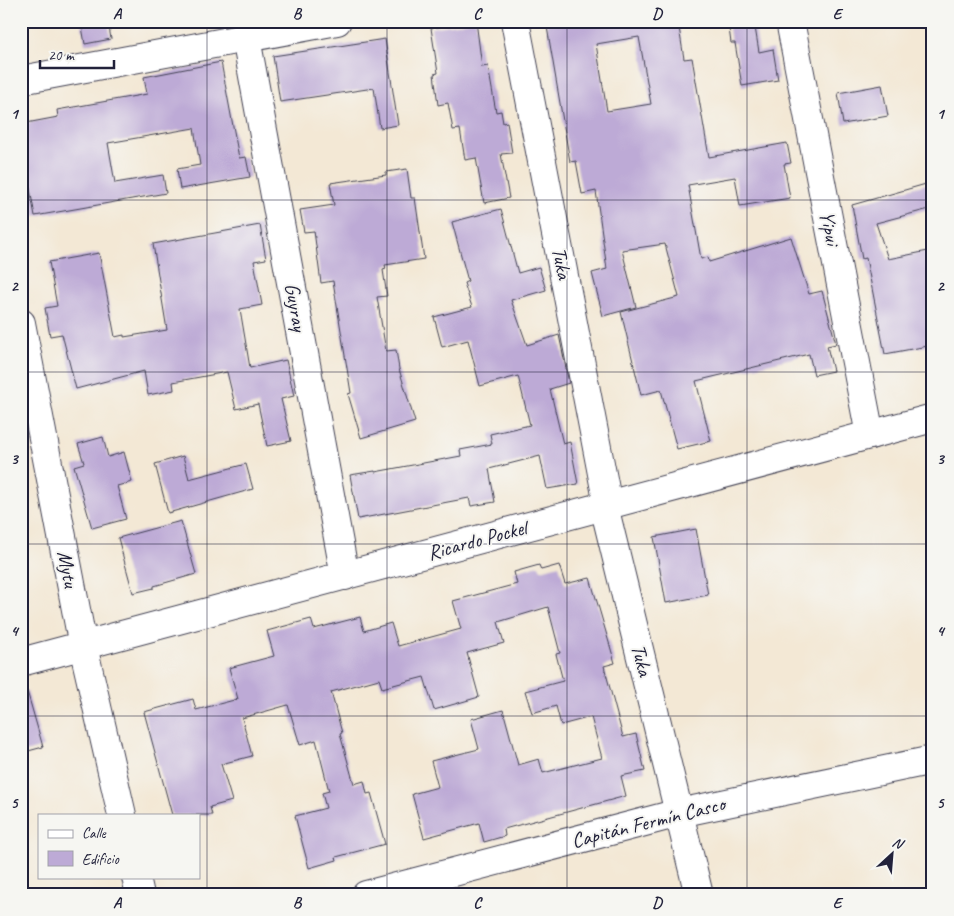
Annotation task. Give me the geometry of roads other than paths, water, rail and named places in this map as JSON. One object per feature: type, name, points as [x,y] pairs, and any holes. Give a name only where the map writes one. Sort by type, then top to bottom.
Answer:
[{"type":"street","points":[[21,80],[337,21]]},
{"type":"street","name":"Tuka","points":[[515,21],[606,506],[700,895]]},
{"type":"street","name":"Yipui","points":[[790,21],[870,434]]},
{"type":"street","name":"Guyray","points":[[246,38],[345,576]]},
{"type":"street","name":"Mytu","points":[[21,323],[83,646],[122,814]]},
{"type":"street","name":"Ricardo Pockel","points":[[21,662],[933,418]]},
{"type":"street","name":"Capitán Fermín Casco","points":[[366,895],[679,813],[933,760]]},
{"type":"street","points":[[136,878],[140,895]]}]
